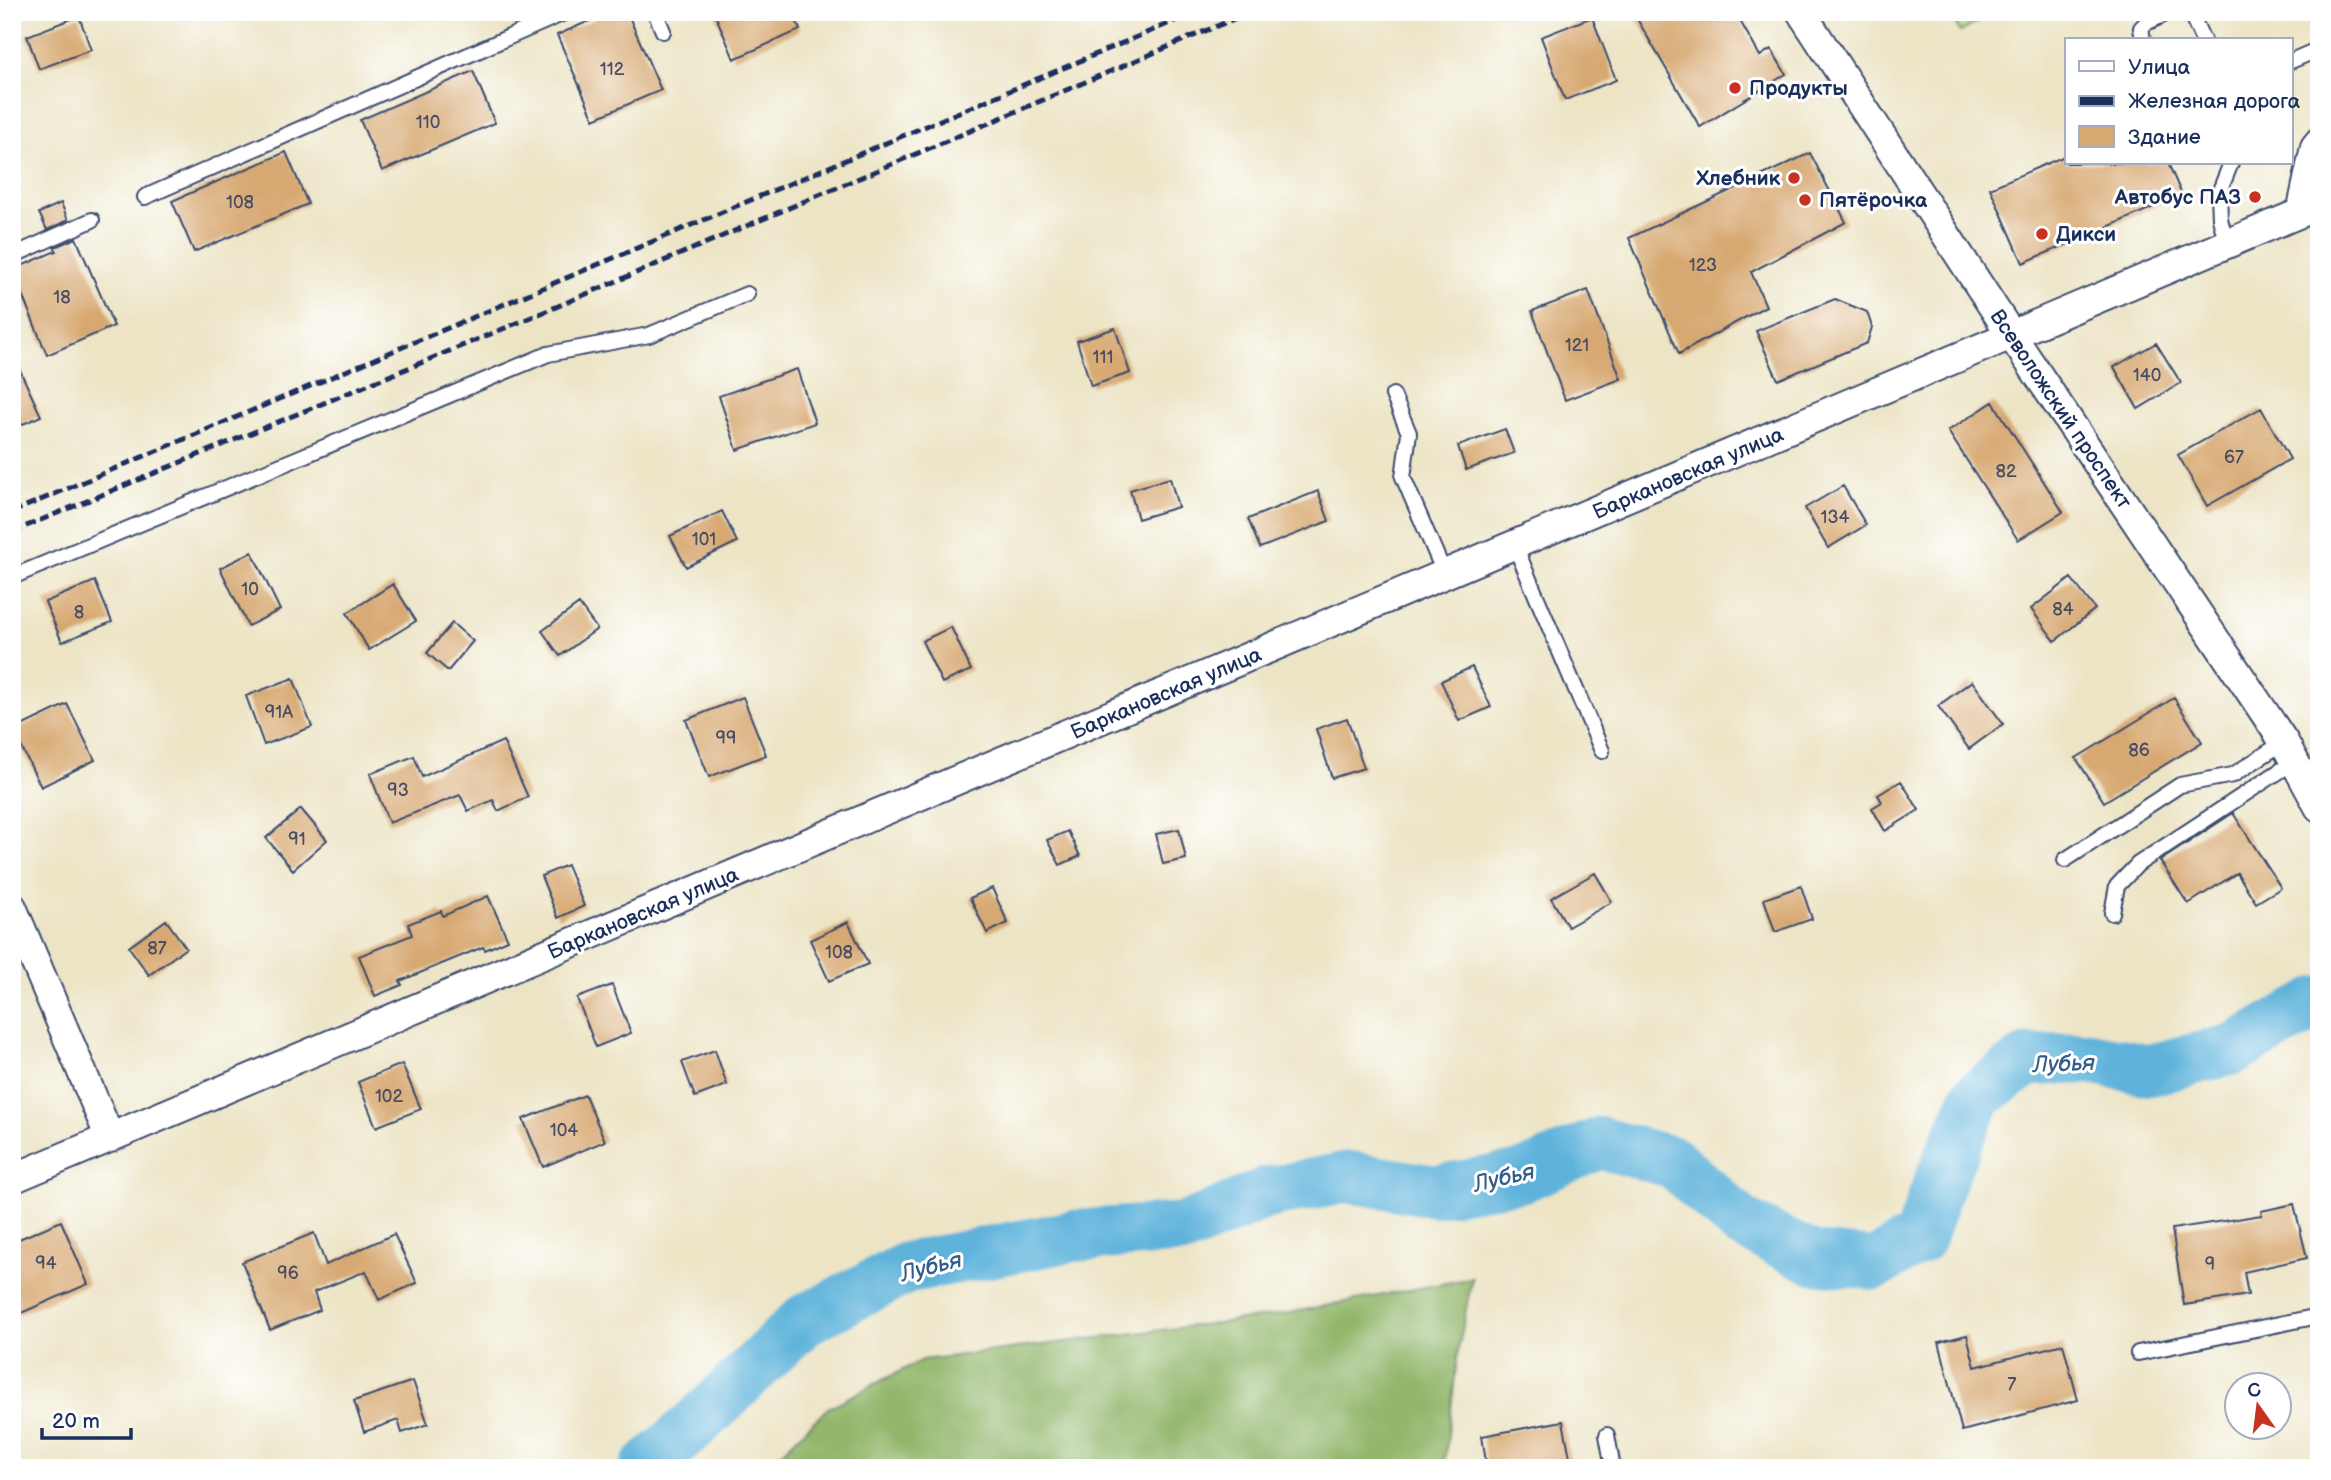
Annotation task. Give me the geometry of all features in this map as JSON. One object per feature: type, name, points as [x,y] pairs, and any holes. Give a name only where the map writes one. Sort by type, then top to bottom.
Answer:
[{"type":"street","name":"Всеволожский проспект","points":[[1801,12],[2012,336],[2290,752],[2319,807]]},
{"type":"street","points":[[2310,209],[2315,147],[2319,142]]},
{"type":"street","name":"Баркановская улица","points":[[12,1179],[2310,209]]},
{"type":"street","points":[[12,907],[110,1138]]},
{"type":"lane","points":[[145,197],[566,12]]},
{"type":"lane","points":[[654,12],[663,31]]},
{"type":"lane","points":[[2143,38],[2141,29],[2146,23],[2170,12]]},
{"type":"lane","points":[[2190,12],[2202,38]]},
{"type":"lane","points":[[2292,61],[2319,49]]},
{"type":"lane","points":[[2227,245],[2220,219],[2219,193],[2231,164]]},
{"type":"lane","points":[[12,256],[92,220]]},
{"type":"lane","points":[[12,577],[548,354],[649,335],[747,294]]},
{"type":"lane","points":[[1393,395],[1409,433],[1403,477],[1445,575]]},
{"type":"lane","points":[[1515,546],[1602,751]]},
{"type":"lane","points":[[2066,860],[2180,785],[2233,775],[2290,752]]},
{"type":"lane","points":[[2112,913],[2117,887],[2137,864],[2290,752]]},
{"type":"lane","points":[[2138,1353],[2319,1316]]},
{"type":"lane","points":[[1607,1435],[1613,1468]]},
{"type":"green space","points":[[1950,12],[1988,12],[1989,16],[1960,32]]},
{"type":"green space","points":[[1472,1278],[1458,1351],[1444,1468],[765,1468],[828,1408],[922,1360],[1273,1316]]},
{"type":"building","points":[[610,12],[627,12],[661,90],[594,119],[557,35]]},
{"type":"building","points":[[714,12],[793,12],[800,30],[734,59]]},
{"type":"building","points":[[1633,12],[1735,12],[1760,56],[1771,49],[1786,74],[1700,127]]},
{"type":"building","points":[[79,16],[91,50],[39,69],[27,36]]},
{"type":"building","points":[[1592,17],[1616,80],[1565,100],[1541,37]]},
{"type":"building","points":[[473,71],[495,123],[382,171],[360,120]]},
{"type":"building","points":[[286,152],[308,204],[194,252],[172,201]]},
{"type":"building","points":[[1810,153],[1846,222],[1751,272],[1766,306],[1679,354],[1629,238]]},
{"type":"building","points":[[2065,156],[2065,164],[2168,164],[2182,195],[2023,263],[1990,188]]},
{"type":"building","points":[[61,203],[68,220],[47,230],[39,213]]},
{"type":"building","points":[[76,238],[114,326],[47,355],[12,270],[56,251],[55,247]]},
{"type":"building","points":[[1588,290],[1621,379],[1565,400],[1532,311]]},
{"type":"building","points":[[1835,299],[1867,312],[1872,327],[1867,343],[1778,380],[1756,331]]},
{"type":"building","points":[[1115,328],[1130,373],[1091,386],[1077,341]]},
{"type":"building","points":[[2156,343],[2181,383],[2138,409],[2114,367]]},
{"type":"building","points":[[12,353],[41,416],[12,429]]},
{"type":"building","points":[[797,369],[815,423],[737,450],[719,396]]},
{"type":"building","points":[[1993,402],[2063,512],[2018,540],[1948,431]]},
{"type":"building","points":[[2261,408],[2290,459],[2207,506],[2178,455]]},
{"type":"building","points":[[1505,429],[1514,453],[1466,470],[1458,446]]},
{"type":"building","points":[[1170,478],[1178,507],[1138,519],[1130,490]]},
{"type":"building","points":[[1843,486],[1866,525],[1828,548],[1805,508]]},
{"type":"building","points":[[1318,491],[1329,521],[1260,548],[1248,519]]},
{"type":"building","points":[[722,511],[737,542],[686,567],[670,536]]},
{"type":"building","points":[[252,552],[280,610],[248,626],[220,568]]},
{"type":"building","points":[[2071,578],[2095,609],[2055,641],[2031,609]]},
{"type":"building","points":[[95,581],[112,622],[62,642],[45,602]]},
{"type":"building","points":[[393,584],[416,621],[369,650],[347,613]]},
{"type":"building","points":[[579,604],[597,629],[560,656],[542,631]]},
{"type":"building","points":[[452,623],[473,641],[448,671],[427,653]]},
{"type":"building","points":[[951,627],[971,670],[942,683],[922,641]]},
{"type":"building","points":[[1472,667],[1491,707],[1459,721],[1441,681]]},
{"type":"building","points":[[293,678],[312,727],[264,745],[246,696]]},
{"type":"building","points":[[1972,681],[2003,724],[1969,749],[1938,706]]},
{"type":"building","points":[[743,697],[766,755],[709,777],[686,720]]},
{"type":"building","points":[[2174,698],[2202,742],[2104,802],[2076,758]]},
{"type":"building","points":[[67,704],[95,760],[41,787],[13,730]]},
{"type":"building","points":[[1347,718],[1364,768],[1332,778],[1316,729]]},
{"type":"building","points":[[503,741],[528,797],[498,811],[493,800],[468,811],[460,795],[389,823],[370,774],[414,756],[422,777]]},
{"type":"building","points":[[1901,781],[1919,810],[1885,831],[1872,808],[1882,802],[1878,795]]},
{"type":"building","points":[[301,809],[327,840],[293,870],[266,838]]},
{"type":"building","points":[[2233,813],[2281,888],[2256,903],[2237,873],[2188,904],[2160,861]]},
{"type":"building","points":[[1179,829],[1186,859],[1163,864],[1156,834]]},
{"type":"building","points":[[1068,831],[1080,856],[1060,865],[1047,840]]},
{"type":"building","points":[[567,865],[584,906],[558,918],[541,876]]},
{"type":"building","points":[[1595,873],[1612,902],[1568,927],[1551,898]]},
{"type":"building","points":[[1801,886],[1812,919],[1775,932],[1764,899]]},
{"type":"building","points":[[992,888],[1008,923],[987,933],[970,898]]},
{"type":"building","points":[[488,896],[508,940],[485,950],[483,947],[400,981],[402,985],[375,996],[359,956],[412,935],[408,924],[441,911],[443,916]]},
{"type":"building","points":[[166,920],[186,948],[149,975],[129,947]]},
{"type":"building","points":[[848,922],[868,964],[829,981],[810,940]]},
{"type":"building","points":[[612,985],[631,1033],[596,1047],[577,998]]},
{"type":"building","points":[[715,1050],[727,1085],[695,1097],[682,1062]]},
{"type":"building","points":[[402,1064],[421,1109],[376,1127],[358,1082]]},
{"type":"building","points":[[585,1095],[605,1141],[543,1167],[523,1119]]},
{"type":"building","points":[[2294,1204],[2307,1258],[2244,1272],[2248,1295],[2184,1305],[2172,1229],[2262,1215],[2261,1211]]},
{"type":"building","points":[[61,1221],[88,1284],[12,1317],[12,1242]]},
{"type":"building","points":[[314,1233],[326,1265],[394,1234],[417,1283],[379,1300],[366,1271],[314,1292],[320,1310],[270,1330],[242,1262]]},
{"type":"building","points":[[1967,1335],[1975,1367],[2063,1344],[2078,1400],[1962,1431],[1939,1342]]},
{"type":"building","points":[[413,1381],[428,1424],[402,1433],[398,1420],[364,1432],[354,1401]]},
{"type":"building","points":[[1563,1421],[1572,1468],[1487,1468],[1482,1436]]},
{"type":"waterway","name":"Лубья","points":[[646,1468],[804,1320],[909,1267],[1073,1236],[1185,1228],[1266,1193],[1349,1177],[1435,1191],[1523,1176],[1600,1143],[1672,1162],[1743,1224],[1813,1258],[1875,1264],[1920,1238],[1938,1185],[1977,1096],[2028,1060],[2090,1058],[2150,1070],[2234,1049],[2319,1002]]},
{"type":"railway","points":[[12,512],[1196,12]]},
{"type":"railway","points":[[12,532],[551,309],[1250,12]]},
{"type":"place","name":"Продукты","points":[[1735,88]]},
{"type":"place","name":"Хлебник","points":[[1794,178]]},
{"type":"place","name":"Автобус ПАЗ","points":[[2255,197]]},
{"type":"place","name":"Пятёрочка","points":[[1805,200]]},
{"type":"place","name":"Дикси","points":[[2042,234]]}]
